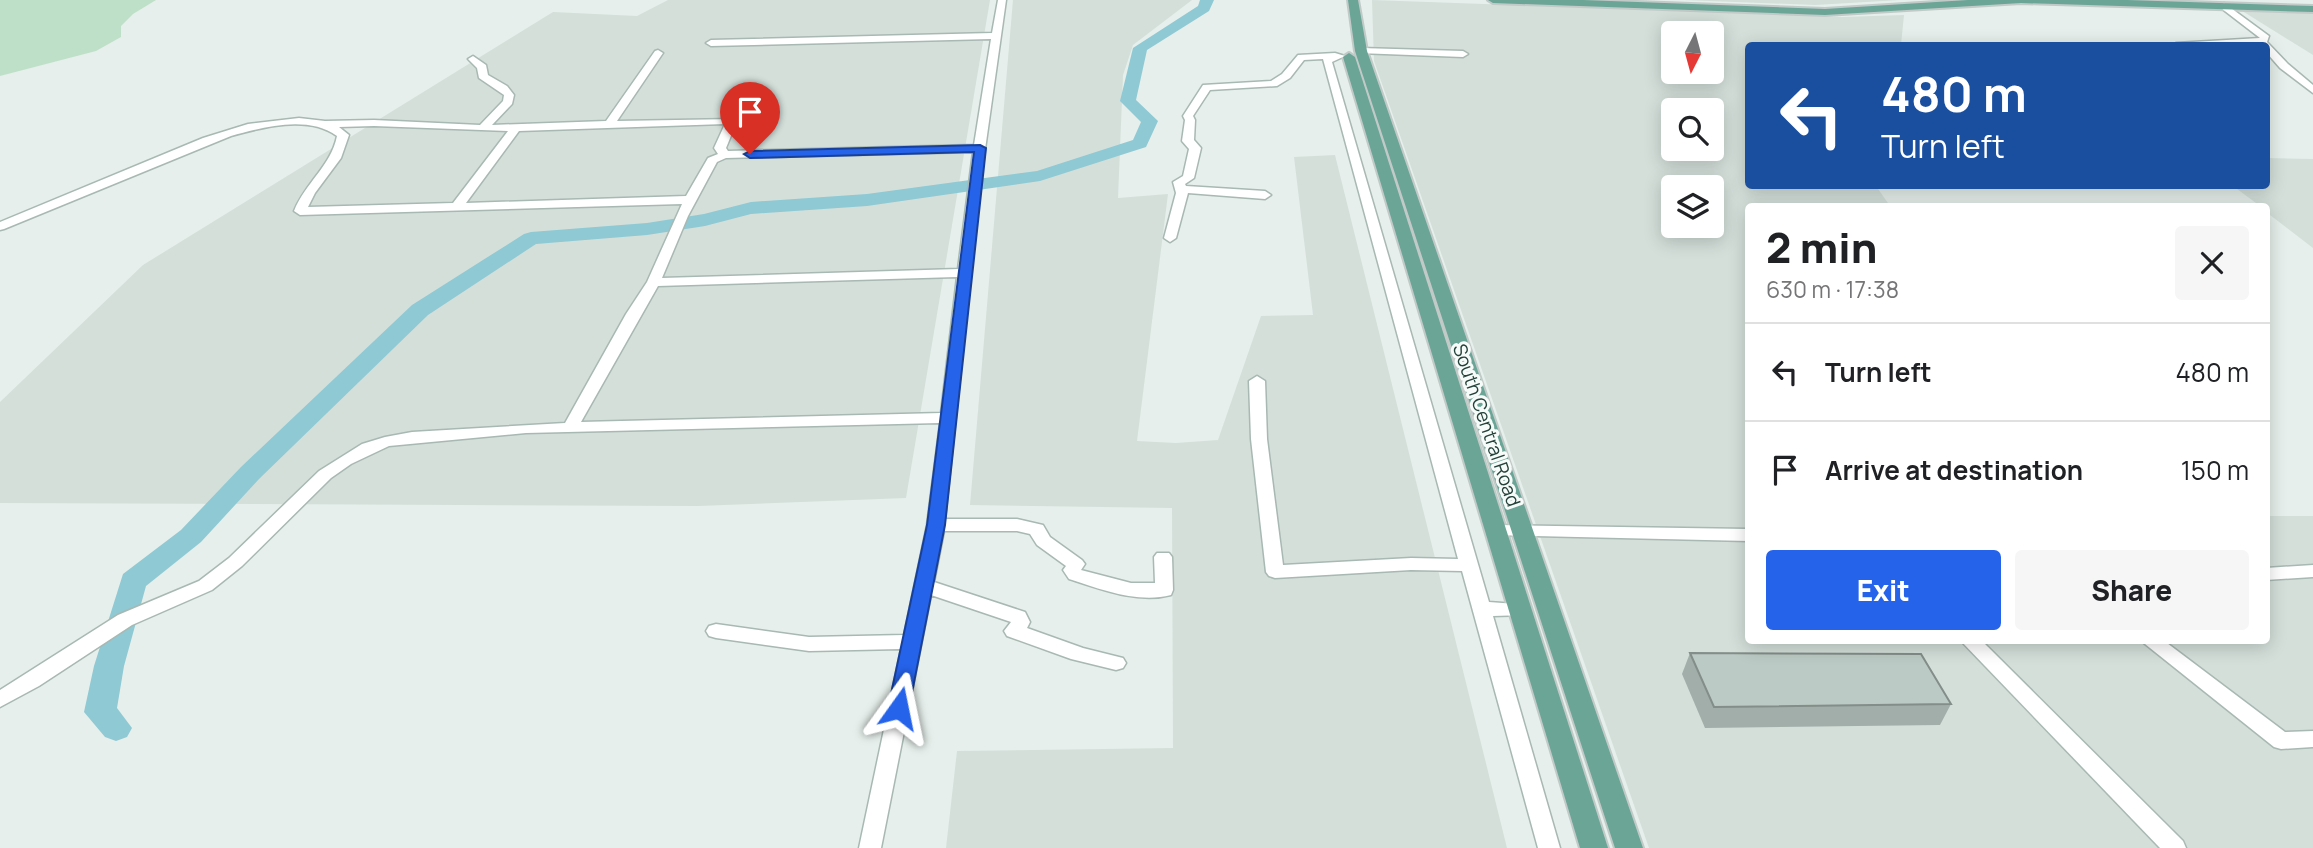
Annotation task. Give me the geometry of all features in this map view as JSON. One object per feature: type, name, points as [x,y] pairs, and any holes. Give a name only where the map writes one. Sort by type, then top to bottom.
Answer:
[{"type":"main road","name":"South Central Road","points":[[1340,0],[1348,54],[1524,530],[1629,848]]},
{"type":"main road","name":"South Central Road","points":[[1348,54],[1353,0]]},
{"type":"main road","points":[[1493,0],[1825,12],[2006,1],[2313,7]]},
{"type":"main road","points":[[1603,0],[1819,8],[1943,0]]},
{"type":"main road","points":[[2152,0],[2313,7]]},
{"type":"main road","name":"South Central Road","points":[[1411,228],[1498,531],[1594,848]]},
{"type":"street","points":[[870,848],[936,525],[964,273],[1002,0]]},
{"type":"street","points":[[2224,6],[2260,31],[2266,38],[2265,42]]},
{"type":"street","points":[[711,43],[996,36]]},
{"type":"street","points":[[2270,51],[2313,90]]},
{"type":"street","points":[[609,124],[658,53]]},
{"type":"street","points":[[1348,54],[1328,61],[1549,848]]},
{"type":"street","points":[[1170,238],[1181,189],[1179,182],[1188,178],[1195,148],[1188,141],[1188,116],[1207,86],[1273,84],[1286,76],[1301,57],[1348,54],[1463,54]]},
{"type":"street","points":[[473,59],[482,67],[483,76],[503,88],[509,95],[508,102],[482,129]]},
{"type":"street","points":[[2270,67],[2284,66]]},
{"type":"street","points":[[2296,75],[2313,82]]},
{"type":"street","points":[[0,226],[230,131],[270,122],[359,122],[482,129],[732,121],[720,148],[724,155]]},
{"type":"street","points":[[327,124],[343,135],[341,152],[306,196],[300,211],[691,200]]},
{"type":"street","points":[[456,207],[516,128]]},
{"type":"street","points":[[570,427],[633,314],[654,282],[682,216],[712,160],[724,155],[980,148]]},
{"type":"street","points":[[1181,189],[1265,195]]},
{"type":"street","points":[[654,282],[964,273]]},
{"type":"street","points":[[1257,381],[1259,439],[1275,572],[1411,564],[1469,565]]},
{"type":"street","points":[[0,699],[33,681],[105,631],[143,611],[198,591],[219,576],[331,469],[371,446],[392,439],[484,430],[948,418]]},
{"type":"street","points":[[936,525],[1017,525],[1037,530],[1043,541],[1076,564],[1072,569],[1075,575],[1131,590],[1164,590],[1163,557]]},
{"type":"street","points":[[1498,531],[1745,535]]},
{"type":"street","points":[[2270,573],[2313,571]]},
{"type":"street","points":[[925,586],[1018,617],[1021,622],[1014,631],[1084,654],[1095,661],[1116,663]]},
{"type":"street","points":[[1481,609],[1522,610]]},
{"type":"street","points":[[716,631],[809,644],[913,642]]},
{"type":"street","points":[[1973,644],[2175,848]]},
{"type":"street","points":[[2154,644],[2281,741],[2313,739]]},
{"type":"shaded area","points":[[668,0],[990,0],[906,498],[698,506],[0,503],[0,402],[143,265],[553,12],[637,16]]},
{"type":"shaded area","points":[[1013,0],[1192,0],[1133,45],[1123,75],[1118,198],[1168,194],[1137,441],[1176,443],[1218,440],[1261,316],[1313,315],[1294,157],[1335,155],[1507,848],[946,848],[957,751],[1173,748],[1172,508],[970,505]]},
{"type":"shaded area","points":[[1372,0],[1842,17],[1904,15],[1901,42],[1745,42],[1745,189],[1878,189],[1888,203],[1745,203],[1745,644],[2270,644],[2270,516],[2313,516],[2313,848],[1649,848],[1374,61]]},
{"type":"shaded area","points":[[1684,0],[1900,0],[1815,5]]},
{"type":"shaded area","points":[[2239,9],[2313,12],[2313,55],[2305,50]]},
{"type":"shaded area","points":[[2270,158],[2313,159],[2313,248],[2270,215],[2270,203],[2256,203],[2237,189],[2270,189]]},
{"type":"green space","points":[[0,0],[156,0],[133,14],[121,26],[121,37],[96,51],[0,76]]},
{"type":"building","points":[[1690,653],[1921,654],[1951,704],[1714,707]]},
{"type":"waterway","points":[[116,728],[100,712],[109,666],[133,581],[191,536],[250,473],[420,310],[531,238],[647,229],[705,220],[751,208],[867,200],[1040,176],[1140,143],[1150,121],[1128,101],[1140,48],[1204,8],[1207,0]]},
{"type":"route","points":[[750,154],[980,148],[936,525],[899,708]]}]
